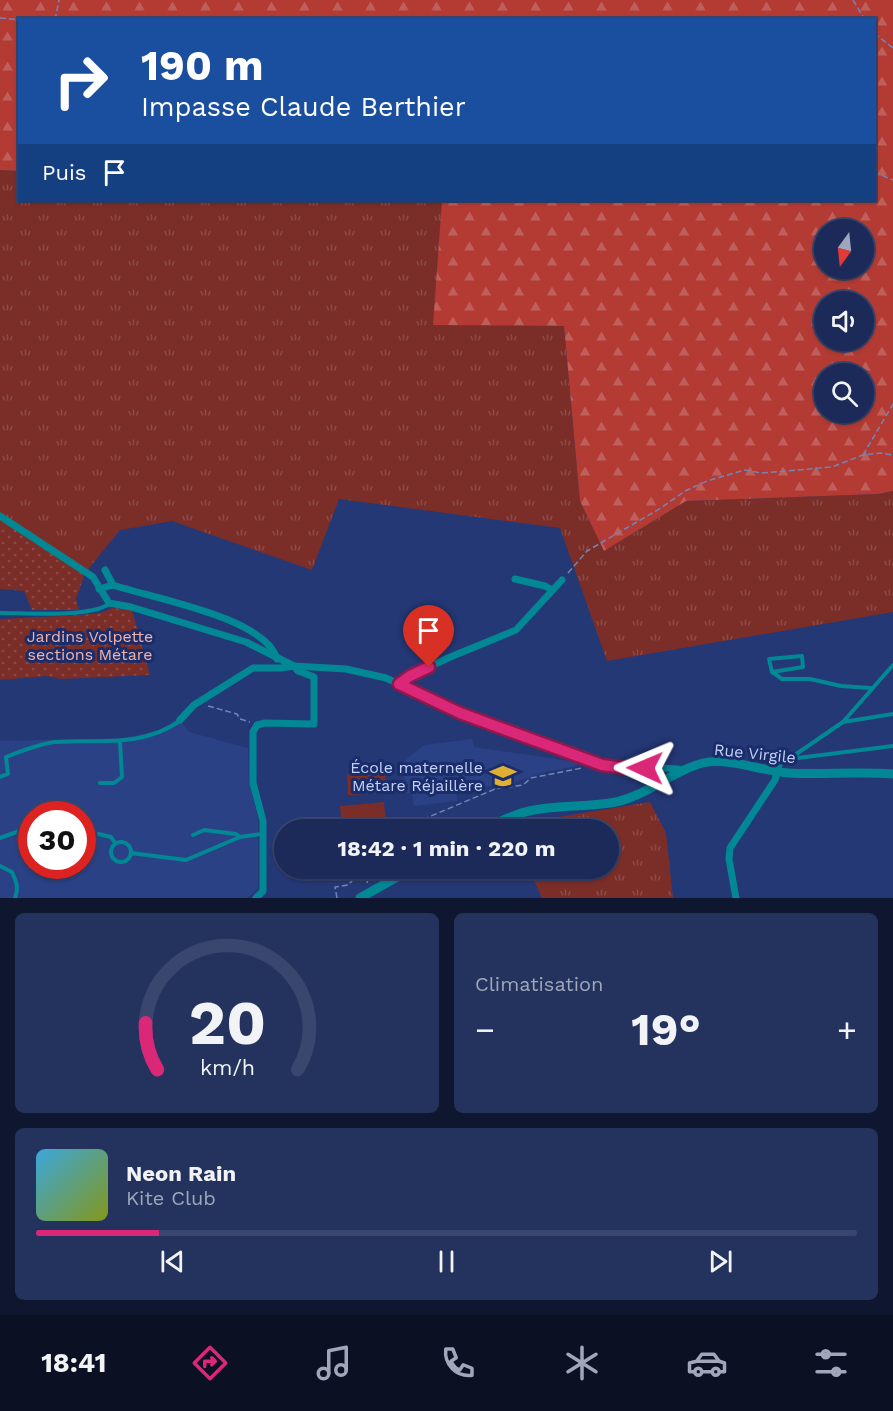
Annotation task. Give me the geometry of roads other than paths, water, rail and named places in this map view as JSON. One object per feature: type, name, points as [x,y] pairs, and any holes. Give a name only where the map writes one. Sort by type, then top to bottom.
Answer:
[{"type":"street","points":[[0,516],[93,577],[109,603],[130,607],[246,642],[294,666],[298,671],[314,677],[314,724],[265,723],[257,725],[253,732],[253,783],[263,821],[263,891],[256,898]]},
{"type":"street","points":[[105,570],[113,585]]},
{"type":"street","points":[[515,579],[544,585],[552,590]]},
{"type":"street","points":[[399,684],[410,676],[448,658],[516,630],[562,580]]},
{"type":"street","points":[[99,589],[113,585],[219,615],[248,629],[274,649],[277,659]]},
{"type":"street","points":[[180,720],[194,705],[253,668],[281,669],[294,666],[346,669],[386,678],[460,713],[602,765],[625,768],[666,767],[685,770]]},
{"type":"street","name":"Rue Virgile","points":[[506,819],[535,809],[615,802],[636,796],[685,770],[716,761],[777,772],[893,774]]},
{"type":"street","points":[[736,898],[729,859],[730,848],[775,780],[777,772]]},
{"type":"street","points":[[360,898],[394,879]]},
{"type":"lane","points":[[0,613],[76,613],[104,607],[109,603]]},
{"type":"lane","points":[[772,672],[803,667],[802,656],[769,659],[772,672],[782,679],[810,679],[842,686],[871,688]]},
{"type":"lane","points":[[777,772],[782,762],[843,722],[893,665]]},
{"type":"lane","points":[[843,722],[893,714]]},
{"type":"lane","points":[[0,777],[8,774],[6,757],[31,747],[53,742],[120,742],[165,731],[180,720]]},
{"type":"lane","points":[[100,783],[114,783],[122,777],[120,742]]},
{"type":"lane","points":[[789,759],[893,746]]},
{"type":"lane","points":[[194,835],[204,830],[236,834],[240,837]]},
{"type":"lane","points":[[0,838],[18,832]]},
{"type":"lane","points":[[96,833],[111,837],[115,843]]},
{"type":"lane","points":[[131,853],[186,860],[240,837],[263,834]]},
{"type":"lane","points":[[115,843],[125,843],[130,847],[131,853],[125,862],[115,861],[110,852],[115,843]]},
{"type":"lane","points":[[0,866],[12,872],[17,883],[15,898]]},
{"type":"place","name":"École maternelle Métare Réjaillère","points":[[503,776]]},
{"type":"park label","name":"Jardins Volpette sections Métare","points":[[90,645]]}]
